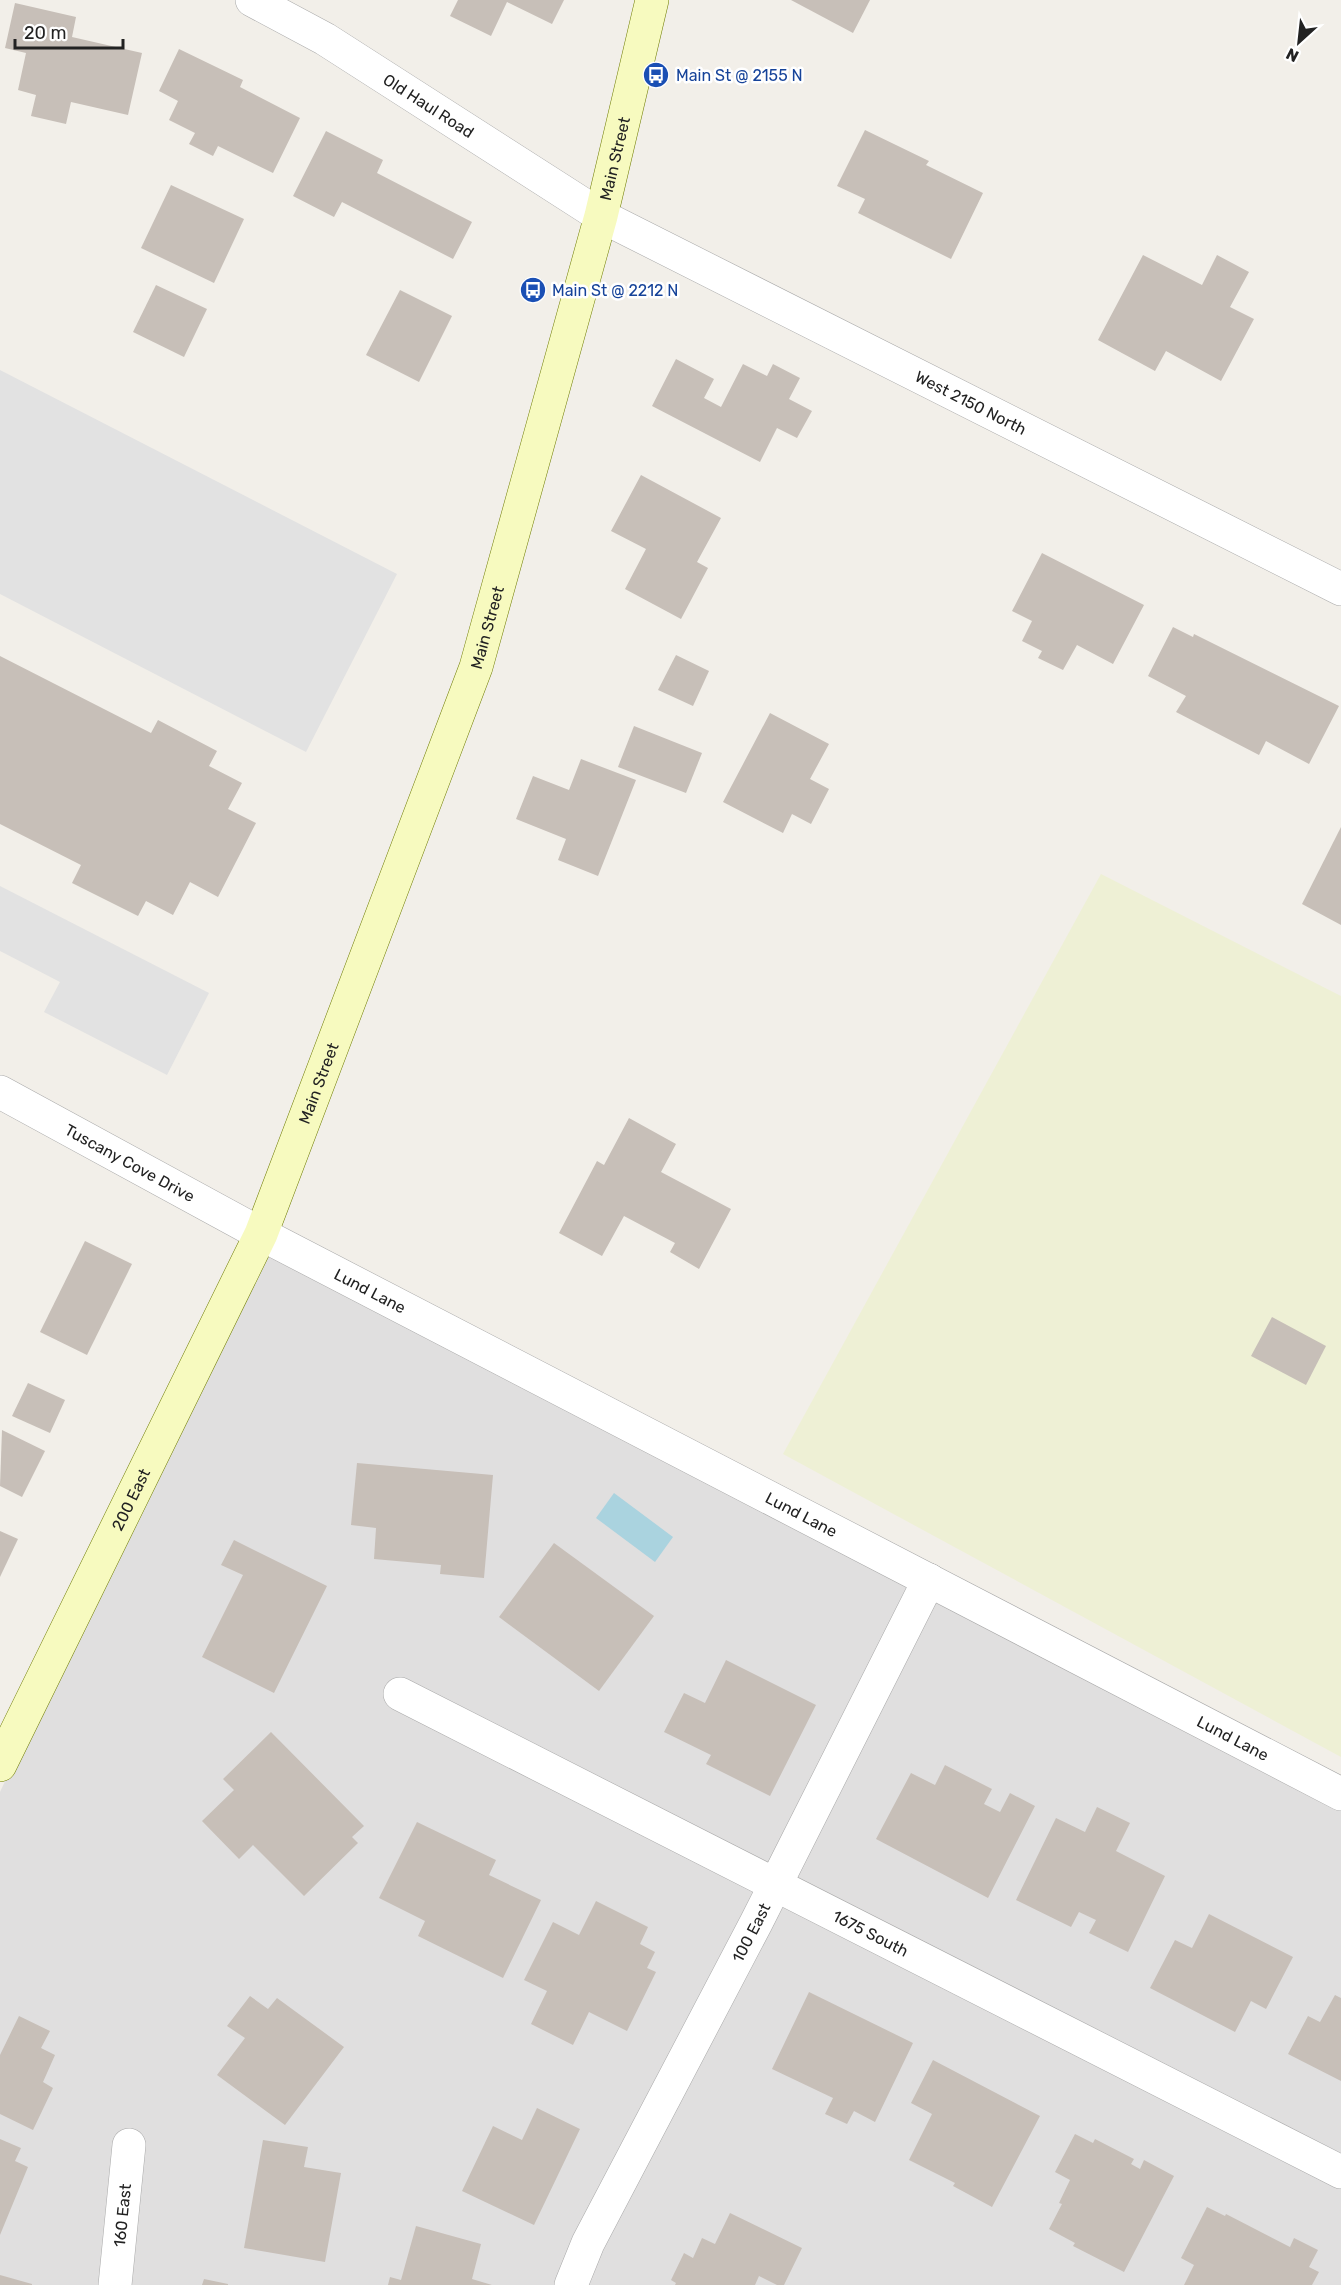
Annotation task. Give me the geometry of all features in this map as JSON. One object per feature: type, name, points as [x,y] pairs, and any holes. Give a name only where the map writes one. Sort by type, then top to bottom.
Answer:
[{"type":"main road","name":"Main Street","points":[[261,1234],[476,667],[601,216],[652,0]]},
{"type":"main road","name":"200 East","points":[[0,1765],[261,1234]]},
{"type":"street","name":"Old Haul Road","points":[[252,0],[325,39],[601,216]]},
{"type":"street","name":"West 2150 North","points":[[601,216],[1341,589]]},
{"type":"street","name":"Tuscany Cove Drive","points":[[0,1092],[261,1234]]},
{"type":"street","name":"Lund Lane","points":[[261,1234],[1341,1794]]},
{"type":"street","name":"100 East","points":[[571,2285],[588,2242],[776,1885],[929,1580]]},
{"type":"street","name":"1675 South","points":[[400,1694],[1341,2172]]},
{"type":"street","name":"160 East","points":[[115,2285],[129,2145]]},
{"type":"shaded area","points":[[0,370],[397,574],[306,752],[0,594]]},
{"type":"shaded area","points":[[0,886],[209,993],[167,1075],[44,1012],[60,982],[0,951]]},
{"type":"shaded area","points":[[261,1234],[1341,1781],[1341,2285],[0,2285],[0,1792]]},
{"type":"green space","points":[[1101,874],[1341,996],[1341,1757],[783,1454]]},
{"type":"water","points":[[614,1493],[673,1537],[655,1562],[596,1518]]},
{"type":"building","points":[[458,0],[564,0],[552,24],[507,2],[491,36],[450,16]]},
{"type":"building","points":[[791,0],[870,0],[853,33]]},
{"type":"building","points":[[15,3],[76,17],[72,37],[142,53],[128,115],[71,102],[66,124],[31,116],[36,95],[18,90],[26,53],[5,48]]},
{"type":"building","points":[[179,49],[243,80],[240,87],[300,118],[273,173],[218,146],[213,156],[189,144],[195,133],[169,120],[178,101],[159,91]]},
{"type":"building","points":[[865,130],[929,161],[926,165],[983,193],[951,259],[858,213],[865,199],[837,186]]},
{"type":"building","points":[[326,131],[383,160],[377,173],[472,222],[453,259],[342,202],[334,217],[293,196]]},
{"type":"building","points":[[171,185],[244,219],[214,283],[141,248]]},
{"type":"building","points":[[1143,255],[1202,285],[1217,255],[1249,272],[1230,307],[1254,319],[1221,381],[1166,351],[1155,371],[1098,340]]},
{"type":"building","points":[[156,285],[207,309],[184,357],[133,332]]},
{"type":"building","points":[[400,290],[452,316],[419,382],[366,355]]},
{"type":"building","points":[[676,359],[714,379],[704,398],[721,407],[743,364],[767,376],[773,364],[800,378],[789,399],[812,411],[797,438],[777,428],[760,462],[652,406]]},
{"type":"building","points":[[641,475],[721,518],[697,562],[708,568],[681,619],[625,589],[646,549],[611,531]]},
{"type":"building","points":[[1042,553],[1144,605],[1113,664],[1077,645],[1063,670],[1038,658],[1042,651],[1022,641],[1032,621],[1012,611]]},
{"type":"building","points":[[1173,627],[1193,637],[1194,634],[1339,706],[1309,764],[1266,741],[1259,755],[1176,712],[1186,696],[1148,676]]},
{"type":"building","points":[[676,655],[709,671],[693,706],[658,690]]},
{"type":"building","points":[[0,656],[151,733],[158,720],[217,751],[209,766],[242,783],[228,809],[256,823],[218,897],[190,882],[173,915],[146,901],[138,916],[72,883],[81,865],[0,824]]},
{"type":"building","points":[[770,713],[829,744],[810,779],[829,789],[811,824],[792,814],[783,833],[723,802]]},
{"type":"building","points":[[634,726],[702,753],[686,793],[618,767]]},
{"type":"building","points":[[581,759],[636,780],[598,876],[558,860],[566,839],[516,819],[533,776],[569,790]]},
{"type":"building","points":[[1341,827],[1341,925],[1302,904]]},
{"type":"building","points":[[629,1118],[676,1144],[661,1172],[731,1209],[699,1269],[670,1252],[675,1243],[624,1216],[602,1256],[559,1233],[597,1161],[604,1165]]},
{"type":"building","points":[[85,1241],[132,1264],[87,1355],[40,1332]]},
{"type":"building","points":[[1272,1317],[1326,1346],[1306,1385],[1251,1356]]},
{"type":"building","points":[[28,1383],[65,1400],[50,1433],[12,1416]]},
{"type":"building","points":[[2,1430],[45,1451],[22,1497],[0,1486]]},
{"type":"building","points":[[357,1463],[493,1475],[484,1578],[440,1574],[441,1565],[374,1559],[376,1528],[351,1525]]},
{"type":"building","points":[[0,1531],[18,1539],[0,1577]]},
{"type":"building","points":[[234,1540],[327,1586],[274,1693],[202,1657],[243,1575],[221,1565]]},
{"type":"building","points":[[554,1543],[654,1616],[599,1691],[499,1617]]},
{"type":"building","points":[[726,1660],[816,1705],[770,1796],[706,1764],[711,1755],[664,1732],[684,1693],[705,1703]]},
{"type":"building","points":[[271,1732],[364,1826],[352,1837],[358,1843],[304,1896],[253,1845],[239,1859],[202,1821],[234,1790],[223,1779]]},
{"type":"building","points":[[945,1765],[992,1789],[984,1804],[1000,1812],[1010,1793],[1035,1806],[988,1898],[876,1839],[911,1773],[935,1785]]},
{"type":"building","points":[[1097,1807],[1130,1823],[1116,1851],[1165,1876],[1128,1952],[1089,1933],[1096,1920],[1079,1912],[1071,1927],[1016,1900],[1056,1818],[1085,1832]]},
{"type":"building","points":[[417,1822],[496,1860],[489,1875],[541,1900],[503,1978],[418,1936],[425,1921],[379,1898]]},
{"type":"building","points":[[596,1901],[648,1927],[640,1944],[655,1952],[647,1968],[656,1972],[627,2031],[589,2012],[573,2045],[531,2024],[547,1991],[524,1980],[553,1922],[579,1935]]},
{"type":"building","points":[[1209,1914],[1293,1957],[1266,2009],[1251,2001],[1235,2032],[1150,1988],[1175,1940],[1192,1948]]},
{"type":"building","points":[[809,1992],[913,2043],[875,2122],[854,2111],[847,2124],[825,2114],[833,2098],[772,2069]]},
{"type":"building","points":[[1335,1995],[1341,1998],[1341,2081],[1288,2054],[1308,2016],[1320,2022]]},
{"type":"building","points":[[250,1996],[268,2009],[277,1998],[344,2047],[285,2125],[217,2075],[245,2038],[227,2026]]},
{"type":"building","points":[[19,2016],[50,2031],[41,2048],[55,2055],[43,2082],[53,2088],[33,2130],[0,2114],[0,2055]]},
{"type":"building","points":[[933,2060],[1040,2116],[992,2207],[953,2186],[955,2183],[909,2160],[932,2114],[911,2103]]},
{"type":"building","points":[[537,2108],[580,2129],[534,2225],[462,2191],[493,2126],[522,2140]]},
{"type":"building","points":[[1075,2134],[1093,2143],[1095,2139],[1134,2159],[1131,2164],[1140,2169],[1144,2160],[1174,2176],[1124,2272],[1073,2246],[1075,2243],[1049,2229],[1062,2204],[1059,2203],[1070,2180],[1055,2172]]},
{"type":"building","points":[[0,2139],[21,2148],[15,2161],[28,2167],[0,2235]]},
{"type":"building","points":[[263,2140],[308,2147],[304,2167],[341,2173],[325,2262],[244,2248]]},
{"type":"building","points":[[1207,2207],[1225,2216],[1226,2214],[1290,2247],[1294,2238],[1318,2250],[1309,2267],[1319,2272],[1312,2285],[1184,2285],[1194,2265],[1181,2258]]},
{"type":"building","points":[[730,2213],[802,2248],[784,2285],[777,2285],[759,2276],[755,2285],[675,2285],[676,2283],[671,2280],[684,2253],[693,2258],[702,2238],[715,2244]]},
{"type":"building","points":[[416,2226],[481,2244],[472,2279],[492,2285],[388,2285],[390,2277],[401,2280]]},
{"type":"building","points":[[0,2275],[32,2284],[32,2285],[0,2285]]},
{"type":"building","points":[[204,2279],[228,2284],[228,2285],[202,2285]]},
{"type":"place","name":"Main St @ 2155 N","points":[[656,75]]},
{"type":"place","name":"Main St @ 2212 N","points":[[533,290]]}]
